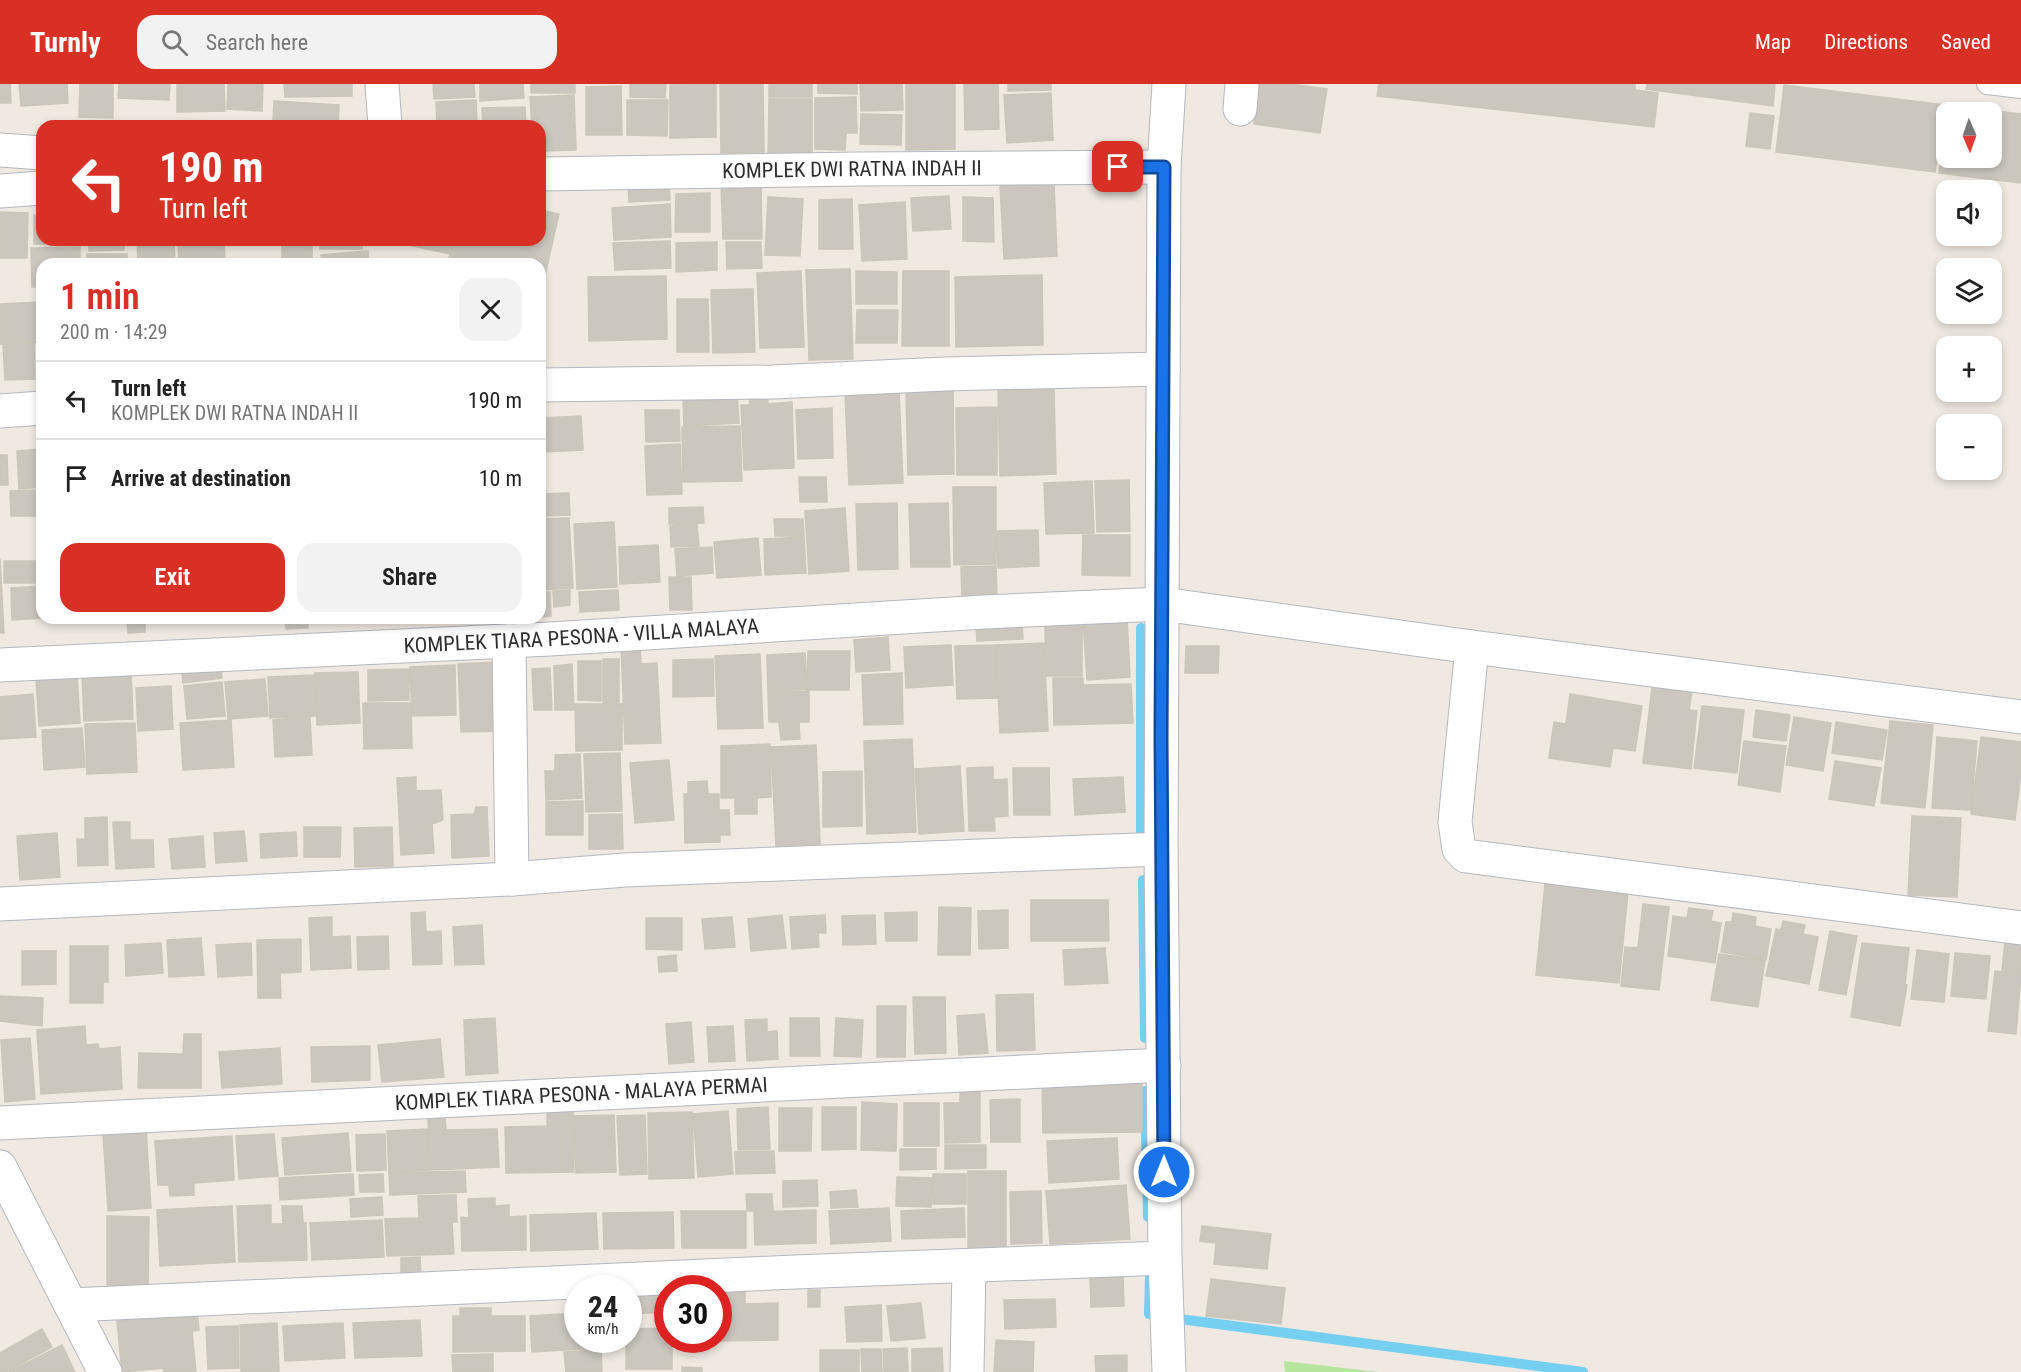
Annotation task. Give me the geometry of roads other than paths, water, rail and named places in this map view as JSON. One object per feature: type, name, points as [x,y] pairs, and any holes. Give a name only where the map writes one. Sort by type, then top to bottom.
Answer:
[{"type":"street","points":[[382,84],[385,120]]},
{"type":"street","points":[[1169,84],[1164,167],[1161,849],[1165,1258],[1169,1372]]},
{"type":"street","points":[[0,150],[36,153]]},
{"type":"street","name":"KOMPLEK DWI RATNA INDAH II","points":[[546,174],[872,168],[1164,167]]},
{"type":"street","points":[[0,190],[36,189]]},
{"type":"street","points":[[546,385],[773,382],[945,374],[1163,369]]},
{"type":"street","points":[[0,411],[36,408]]},
{"type":"street","name":"KOMPLEK TIARA PESONA - VILLA MALAYA","points":[[0,665],[1162,604],[1473,648],[2021,717]]},
{"type":"street","points":[[509,640],[512,879]]},
{"type":"street","points":[[1473,648],[1455,822],[1459,849],[1466,856],[2021,928]]},
{"type":"street","points":[[0,904],[512,879],[625,870],[1161,849]]},
{"type":"street","name":"KOMPLEK TIARA PESONA - MALAYA PERMAI","points":[[0,1124],[1164,1065]]},
{"type":"street","points":[[0,1167],[105,1372]]},
{"type":"street","points":[[71,1305],[783,1272],[969,1267],[1165,1258]]},
{"type":"street","points":[[967,1372],[969,1267]]},
{"type":"lane","points":[[1987,84],[2021,88]]},
{"type":"waterway","points":[[1141,628],[1141,834]]},
{"type":"waterway","points":[[1143,880],[1145,1038]]},
{"type":"waterway","points":[[1145,1091],[1148,1217]]},
{"type":"waterway","points":[[1149,1314],[1150,1277]]},
{"type":"waterway","points":[[1180,1319],[1583,1372]]}]
